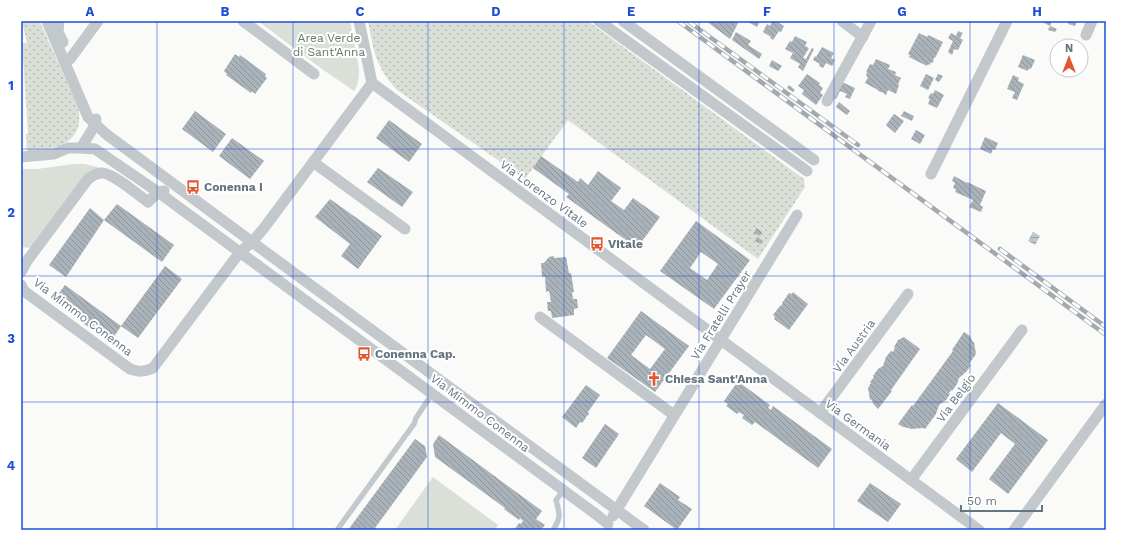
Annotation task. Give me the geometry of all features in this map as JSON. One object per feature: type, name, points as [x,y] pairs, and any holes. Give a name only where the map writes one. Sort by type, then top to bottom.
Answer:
[{"type":"street","name":"Via Mimmo Conenna","points":[[46,21],[88,117],[95,125],[167,180],[644,530]]},
{"type":"street","points":[[60,21],[58,32],[97,119],[82,148]]},
{"type":"street","points":[[70,59],[98,21]]},
{"type":"street","points":[[243,21],[314,74]]},
{"type":"street","points":[[252,242],[372,82],[359,21]]},
{"type":"street","points":[[599,21],[807,171]]},
{"type":"street","points":[[623,21],[814,160]]},
{"type":"street","points":[[842,21],[863,37]]},
{"type":"street","points":[[827,102],[871,21]]},
{"type":"street","points":[[931,174],[1007,21]]},
{"type":"street","points":[[1086,35],[1092,21]]},
{"type":"street","name":"Via Lorenzo Vitale","points":[[372,82],[721,340]]},
{"type":"street","name":"Via Mimmo Conenna","points":[[21,157],[54,154],[68,148],[95,149],[183,210],[597,515],[606,527]]},
{"type":"street","points":[[313,162],[405,229]]},
{"type":"street","name":"Via Mimmo Conenna","points":[[21,272],[27,261],[88,179],[92,176],[101,173],[110,175],[148,202],[158,192],[166,190],[167,180]]},
{"type":"street","points":[[183,210],[183,201],[190,196]]},
{"type":"street","name":"Via Fratelli Prayer","points":[[606,527],[797,215]]},
{"type":"street","name":"Via Mimmo Conenna","points":[[21,285],[24,291],[130,369],[138,372],[146,372],[159,362],[240,252],[252,242]]},
{"type":"street","name":"Via Austria","points":[[820,413],[908,294]]},
{"type":"street","points":[[540,317],[674,416]]},
{"type":"street","name":"Via Belgio","points":[[911,480],[1022,330]]},
{"type":"street","name":"Via Germania","points":[[721,340],[979,530]]},
{"type":"street","points":[[418,383],[426,370]]},
{"type":"street","points":[[432,394],[442,382]]},
{"type":"street","points":[[1014,530],[1106,404]]},
{"type":"lane","points":[[337,530],[414,424],[416,418],[432,394]]},
{"type":"lane","points":[[553,530],[560,517],[556,500],[563,491]]},
{"type":"green space","points":[[22,21],[40,22],[78,107],[79,119],[77,129],[73,137],[66,142],[48,149],[27,152],[26,134],[28,133],[22,43],[27,43]]},
{"type":"green space","name":"Area Verde di Sant'Anna","points":[[258,21],[350,21],[359,68],[358,83],[354,91],[322,69]]},
{"type":"green space","points":[[368,21],[588,21],[804,179],[805,187],[758,259],[568,120],[525,179],[397,90],[384,73],[376,58]]},
{"type":"green space","points":[[85,164],[105,169],[32,248],[21,247],[21,169],[37,169]]},
{"type":"green space","points":[[433,477],[498,525],[495,530],[395,530]]},
{"type":"shaded area","points":[[1033,232],[1040,236],[1035,245],[1028,241]]},
{"type":"building","points":[[706,21],[735,21],[738,23],[730,39]]},
{"type":"building","points":[[746,21],[760,21],[757,27]]},
{"type":"building","points":[[772,21],[776,21],[784,26],[781,32],[779,31],[773,40],[763,32],[767,24],[770,26]]},
{"type":"building","points":[[1040,21],[1052,21],[1050,26]]},
{"type":"building","points":[[1069,21],[1077,21],[1075,26],[1068,24]]},
{"type":"building","points":[[1050,26],[1057,29],[1055,32],[1048,30]]},
{"type":"building","points":[[958,31],[963,33],[960,38],[963,40],[958,50],[954,49],[952,55],[948,52],[953,41],[948,38],[951,33],[956,36]]},
{"type":"building","points":[[736,32],[751,41],[748,45],[762,54],[759,59],[732,40]]},
{"type":"building","points":[[919,33],[927,37],[928,35],[943,42],[935,58],[934,57],[933,63],[931,62],[930,65],[928,64],[927,66],[909,57],[910,55],[908,54]]},
{"type":"building","points":[[795,36],[807,42],[805,46],[809,48],[803,58],[806,59],[812,48],[814,49],[803,71],[798,67],[800,64],[790,58],[793,53],[785,49],[790,41],[792,42]]},
{"type":"building","points":[[822,47],[834,53],[831,58],[835,60],[832,66],[826,63],[823,68],[819,66],[820,64],[813,60]]},
{"type":"building","points":[[235,54],[239,57],[240,55],[266,74],[265,76],[267,78],[255,94],[252,91],[251,93],[226,75],[227,74],[224,71]]},
{"type":"building","points":[[1023,55],[1035,60],[1031,69],[1029,68],[1028,71],[1018,67]]},
{"type":"building","points":[[876,59],[890,65],[888,69],[896,72],[895,75],[901,78],[896,94],[888,90],[886,95],[865,83],[868,77],[866,76],[866,72],[870,64],[873,65]]},
{"type":"building","points":[[772,60],[782,66],[778,71],[769,66]]},
{"type":"building","points":[[807,74],[820,83],[819,85],[823,88],[820,93],[823,95],[816,105],[802,94],[804,90],[798,86]]},
{"type":"building","points":[[926,74],[934,78],[928,90],[920,86]]},
{"type":"building","points":[[938,74],[943,76],[939,82],[935,80]]},
{"type":"building","points":[[1013,75],[1019,78],[1018,81],[1024,84],[1017,100],[1012,98],[1015,92],[1007,89]]},
{"type":"building","points":[[842,82],[855,88],[850,99],[845,97],[847,94],[840,91],[836,99],[834,98]]},
{"type":"building","points":[[789,85],[795,90],[793,92],[787,88]]},
{"type":"building","points":[[935,90],[944,95],[937,108],[928,104],[930,99],[928,98]]},
{"type":"building","points":[[839,102],[850,111],[847,115],[836,107]]},
{"type":"building","points":[[195,111],[226,134],[213,152],[182,129]]},
{"type":"building","points":[[904,111],[914,116],[912,121],[901,116]]},
{"type":"building","points":[[894,114],[904,121],[895,133],[886,125]]},
{"type":"building","points":[[389,120],[422,144],[409,162],[376,138]]},
{"type":"building","points":[[916,130],[925,135],[920,144],[911,139]]},
{"type":"building","points":[[985,137],[998,143],[995,150],[993,149],[991,154],[980,149]]},
{"type":"building","points":[[232,138],[264,161],[250,179],[219,156]]},
{"type":"building","points":[[541,156],[578,182],[580,178],[588,185],[598,171],[621,188],[611,201],[624,210],[633,198],[660,217],[637,248],[566,197],[569,194],[533,168]]},
{"type":"building","points":[[378,168],[413,192],[402,207],[367,182]]},
{"type":"building","points":[[954,176],[986,191],[980,205],[983,207],[981,212],[969,207],[973,200],[955,192],[956,189],[953,188],[955,183],[952,181]]},
{"type":"building","points":[[330,199],[382,236],[358,269],[341,256],[350,244],[315,217]]},
{"type":"building","points":[[117,204],[174,245],[162,262],[104,220]]},
{"type":"building","points":[[90,208],[104,220],[66,277],[49,265]]},
{"type":"building","points":[[696,221],[750,260],[714,309],[660,271]],"holes":[[[701,252],[718,264],[707,280],[690,268]]]},
{"type":"building","points":[[756,228],[762,232],[760,236],[754,233]]},
{"type":"building","points":[[757,237],[763,241],[761,244],[755,241]]},
{"type":"building","points":[[554,256],[554,258],[566,257],[569,273],[571,273],[574,292],[572,292],[573,299],[577,299],[578,308],[574,309],[574,315],[552,318],[551,311],[548,311],[547,302],[551,302],[549,291],[546,292],[545,277],[542,277],[541,263],[544,263],[549,257]]},
{"type":"building","points":[[165,266],[182,279],[138,338],[121,326]]},
{"type":"building","points":[[65,285],[121,326],[110,343],[53,301]]},
{"type":"building","points":[[793,292],[808,304],[789,330],[774,319],[775,317],[773,315],[789,293],[792,294]]},
{"type":"building","points":[[641,311],[689,346],[655,392],[607,358]],"holes":[[[646,335],[665,349],[650,369],[631,355]]]},
{"type":"building","points":[[964,332],[970,336],[974,342],[976,354],[969,364],[971,365],[959,378],[957,384],[952,391],[951,390],[946,400],[939,405],[936,414],[925,429],[910,429],[898,424],[953,351],[952,350]]},
{"type":"building","points":[[904,337],[920,349],[878,409],[871,399],[870,400],[868,388],[871,383],[870,382],[878,369],[883,366],[886,357],[891,351],[893,352],[898,340]]},
{"type":"building","points":[[740,383],[770,405],[768,408],[771,410],[773,406],[832,449],[818,468],[755,422],[752,425],[742,418],[744,415],[739,412],[737,414],[726,406],[728,404],[724,401],[736,384],[738,385]]},
{"type":"building","points":[[586,385],[600,395],[588,412],[589,414],[576,428],[562,417]]},
{"type":"building","points":[[998,403],[1048,440],[1008,494],[989,479],[1015,444],[1001,433],[972,472],[956,459]]},
{"type":"building","points":[[605,424],[619,434],[596,468],[582,458]]},
{"type":"building","points":[[439,435],[542,511],[536,519],[545,525],[541,530],[514,530],[519,523],[521,524],[523,521],[520,518],[519,520],[435,457],[433,444]]},
{"type":"building","points":[[415,439],[425,446],[427,457],[375,528],[377,530],[348,530]]},
{"type":"building","points":[[660,483],[680,497],[678,500],[692,509],[677,530],[644,506]]},
{"type":"building","points":[[870,483],[901,504],[888,522],[857,501]]},
{"type":"railway","points":[[678,21],[1106,335]]},
{"type":"railway","points":[[688,21],[858,145]]},
{"type":"railway","points":[[1000,249],[1106,327]]},
{"type":"place","name":"Conenna I","points":[[193,187]]},
{"type":"place","name":"Vitale","points":[[597,244]]},
{"type":"place","name":"Conenna Cap.","points":[[364,354]]},
{"type":"place","name":"Chiesa Sant'Anna","points":[[654,379]]}]
